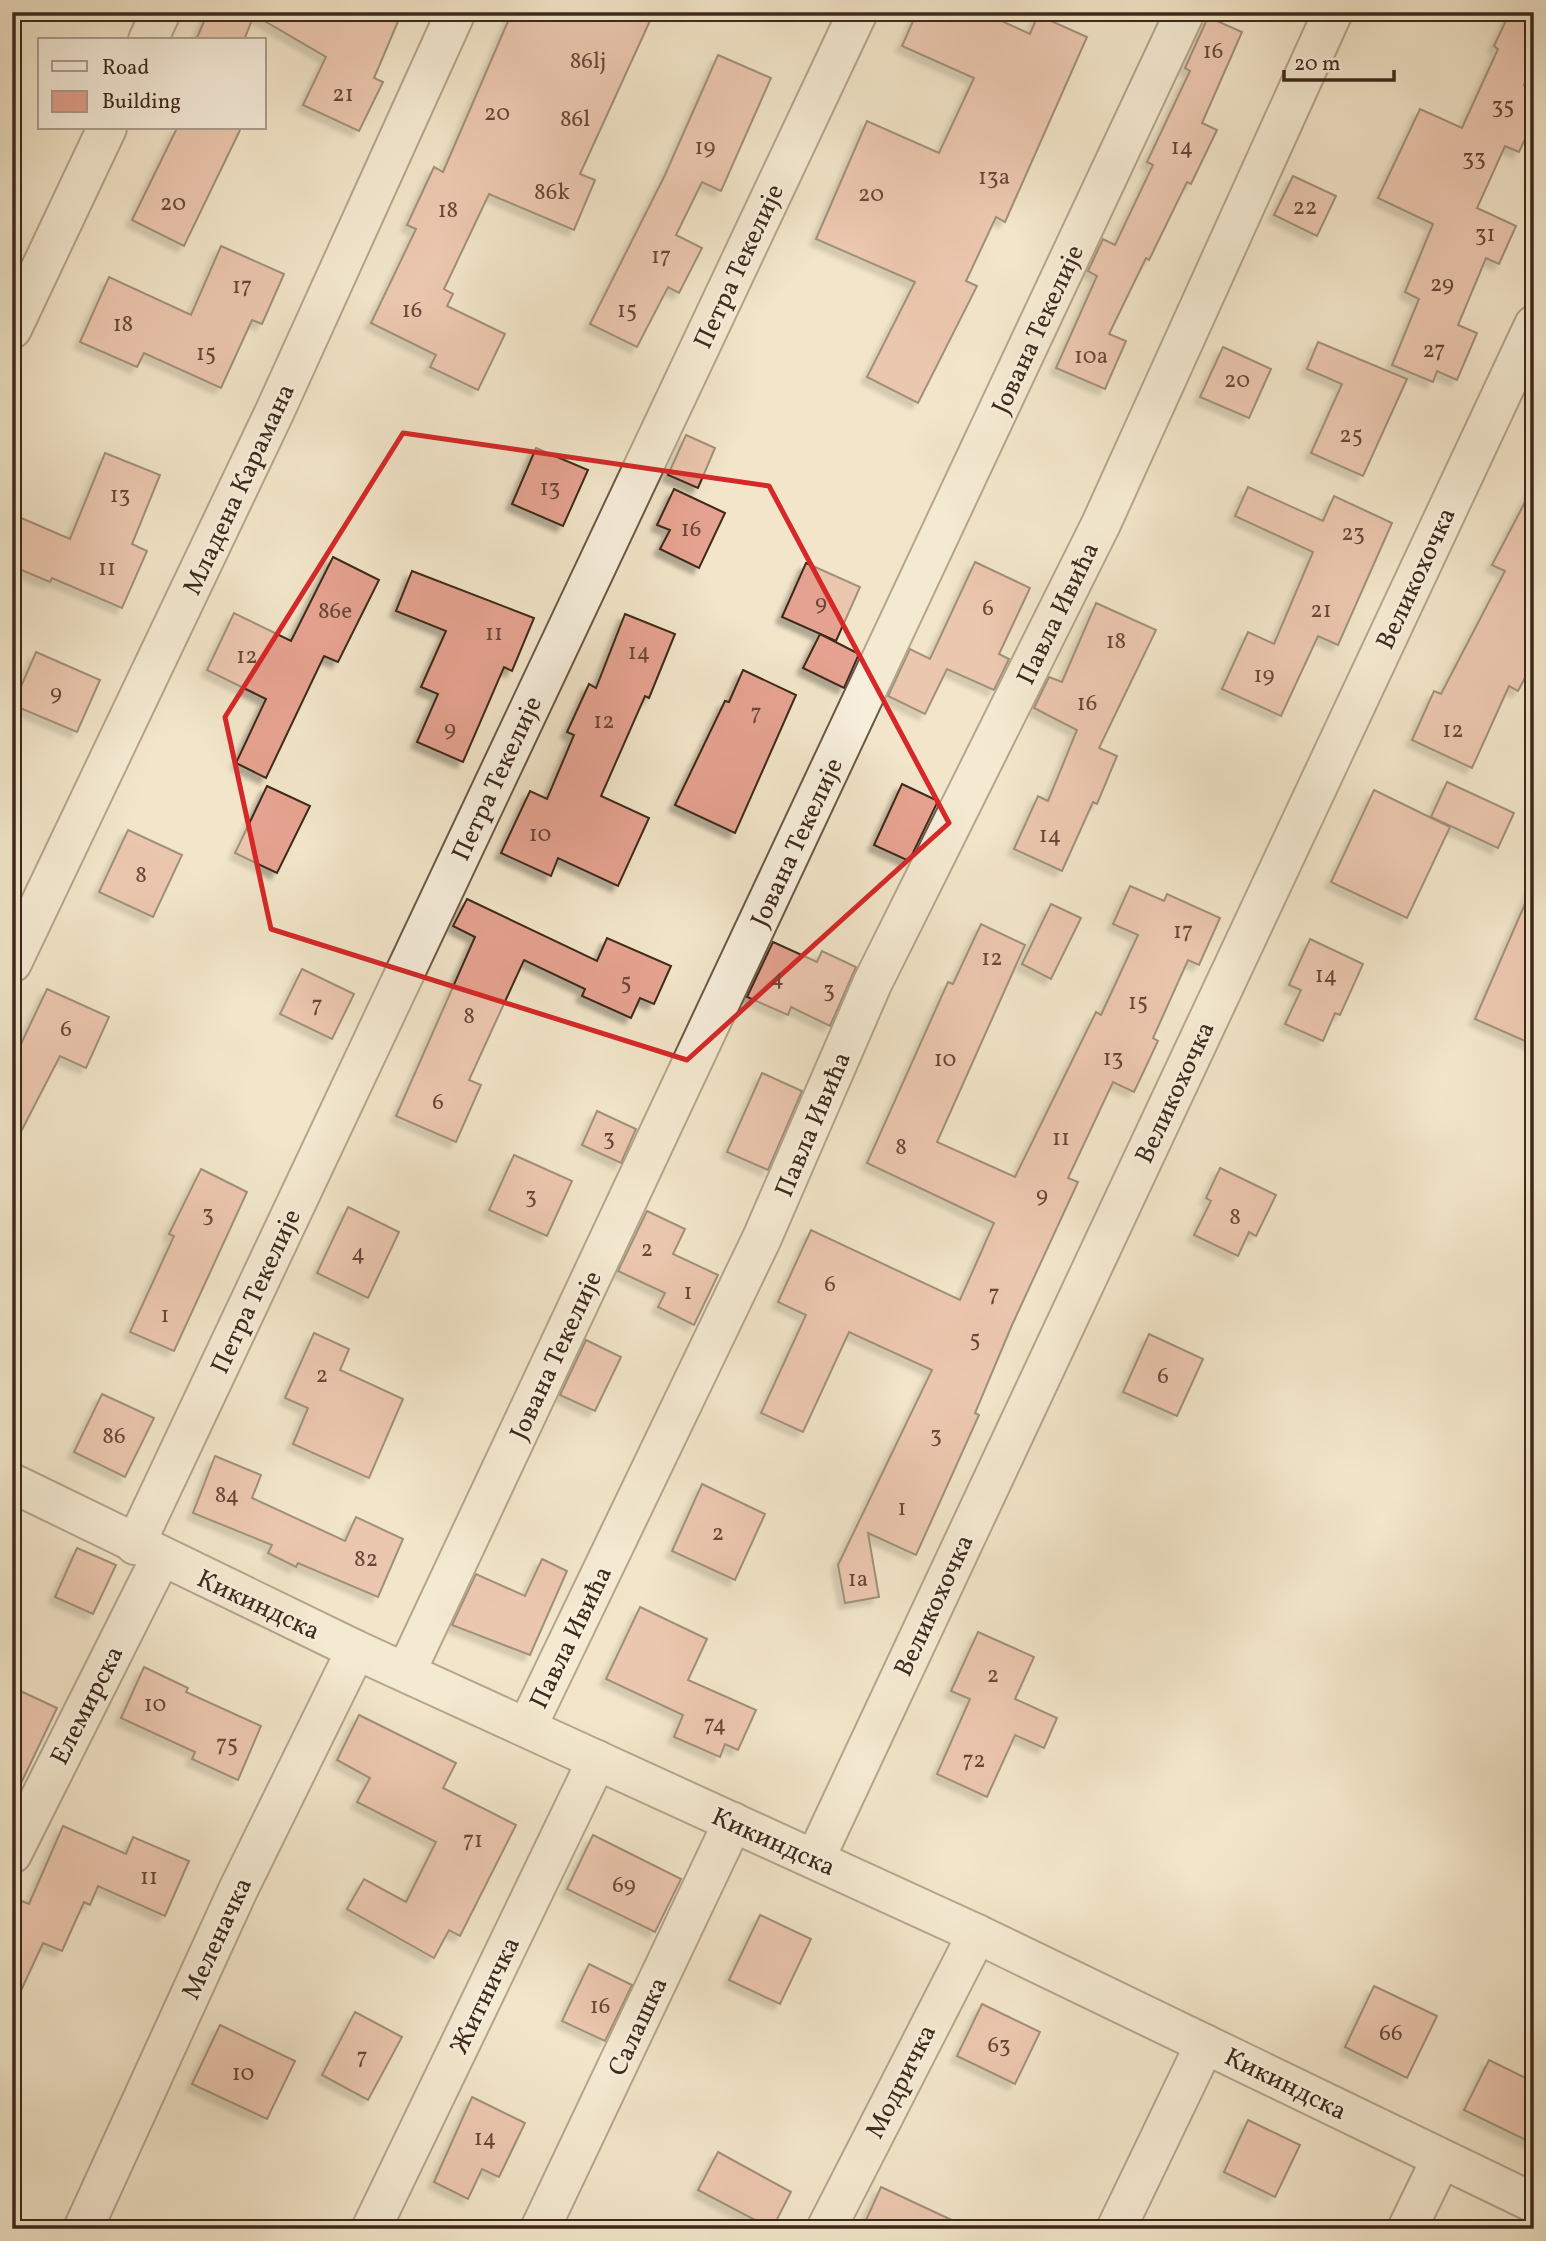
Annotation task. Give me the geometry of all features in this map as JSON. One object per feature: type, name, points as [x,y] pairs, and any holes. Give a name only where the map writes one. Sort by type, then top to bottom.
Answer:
[{"type":"street","points":[[149,38],[161,12]]},
{"type":"street","name":"Младена Карамана","points":[[12,963],[275,411],[456,12]]},
{"type":"street","name":"Петра Текелије","points":[[148,1551],[858,12]]},
{"type":"street","name":"Јована Текелије","points":[[406,1672],[1185,12]]},
{"type":"street","name":"Павла Ивића","points":[[527,1727],[762,1238],[872,984],[1101,524],[1333,12]]},
{"type":"street","points":[[12,329],[106,130]]},
{"type":"street","name":"Великохочка","points":[[815,1858],[1534,325]]},
{"type":"street","name":"Кикиндска","points":[[12,1483],[356,1650],[976,1934],[1534,2203]]},
{"type":"street","name":"Елемирска","points":[[12,1854],[148,1551]]},
{"type":"street","name":"Меленачка","points":[[83,2229],[238,1890],[356,1650]]},
{"type":"street","name":"Житничка","points":[[371,2229],[597,1760]]},
{"type":"street","name":"Салашка","points":[[540,2229],[733,1822]]},
{"type":"street","name":"Модричка","points":[[825,2229],[976,1934]]},
{"type":"street","points":[[1116,2229],[1205,2043]]},
{"type":"street","points":[[1407,2229],[1441,2159]]},
{"type":"highlighted area","points":[[403,433],[769,486],[949,823],[687,1060],[271,929],[225,717]]},
{"type":"building","points":[[208,12],[402,12],[374,78],[383,82],[359,131],[303,105],[326,57],[254,15],[245,38],[197,38]]},
{"type":"building","points":[[512,12],[654,12],[580,174],[595,180],[574,230],[489,194],[444,289],[453,294],[447,306],[505,334],[478,390],[430,367],[436,355],[371,323],[416,229],[407,225],[434,167],[443,172]]},
{"type":"building","points":[[917,12],[982,12],[1030,34],[1038,15],[1087,37],[1005,222],[996,217],[966,281],[977,286],[918,403],[867,377],[915,282],[816,239],[867,121],[939,153],[974,78],[902,46]]},
{"type":"building","points":[[1509,14],[1534,25],[1534,63],[1524,85],[1534,90],[1534,120],[1519,152],[1505,146],[1477,208],[1516,226],[1499,264],[1486,258],[1458,325],[1477,333],[1457,380],[1437,371],[1433,382],[1392,365],[1419,299],[1405,292],[1433,224],[1378,198],[1420,109],[1462,128],[1498,49],[1494,46]]},
{"type":"building","points":[[1208,17],[1242,32],[1202,123],[1217,130],[1191,184],[1187,182],[1149,260],[1146,258],[1109,334],[1126,341],[1105,389],[1056,368],[1097,276],[1088,271],[1103,239],[1115,245],[1153,165],[1147,162],[1190,71],[1185,68]]},
{"type":"building","points":[[718,55],[771,78],[721,191],[702,182],[676,235],[702,248],[679,293],[668,287],[637,347],[590,324],[665,175]]},
{"type":"building","points":[[176,130],[240,130],[184,246],[132,220]]},
{"type":"building","points":[[1293,176],[1336,196],[1317,236],[1274,215]]},
{"type":"building","points":[[221,246],[284,274],[262,324],[252,320],[221,388],[144,353],[137,367],[80,342],[109,277],[191,315]]},
{"type":"building","points":[[1318,342],[1407,379],[1363,476],[1311,453],[1342,384],[1307,369]]},
{"type":"building","points":[[1223,347],[1271,369],[1249,418],[1200,397]]},
{"type":"building","points":[[686,435],[715,448],[698,488],[668,475]]},
{"type":"building","points":[[536,448],[588,470],[563,526],[512,504]]},
{"type":"building","points":[[105,453],[160,475],[132,544],[147,551],[122,608],[52,578],[50,582],[12,566],[12,514],[70,539]]},
{"type":"building","points":[[1534,485],[1534,661],[1518,691],[1509,686],[1472,768],[1412,740],[1434,691],[1441,694],[1505,571],[1492,565]]},
{"type":"building","points":[[1248,487],[1323,521],[1334,496],[1392,523],[1338,645],[1318,636],[1281,716],[1222,689],[1248,632],[1274,644],[1313,552],[1235,516]]},
{"type":"building","points":[[674,489],[725,513],[699,568],[660,549],[670,530],[657,525]]},
{"type":"building","points":[[333,557],[379,580],[338,662],[324,656],[266,778],[236,763],[266,699],[207,670],[234,613],[291,641]]},
{"type":"building","points":[[975,562],[1030,588],[999,654],[1009,659],[994,690],[947,669],[925,714],[888,696],[910,649],[930,659]]},
{"type":"building","points":[[806,563],[860,587],[836,641],[782,617]]},
{"type":"building","points":[[412,571],[534,618],[512,671],[504,667],[463,762],[417,742],[438,694],[421,687],[446,631],[396,611]]},
{"type":"building","points":[[1096,603],[1156,630],[1099,748],[1117,756],[1097,804],[1093,802],[1062,871],[1014,849],[1038,796],[1048,801],[1077,730],[1034,708],[1049,677],[1062,682]]},
{"type":"building","points":[[625,614],[675,634],[649,698],[645,696],[601,796],[649,818],[618,886],[558,858],[551,876],[501,853],[530,791],[547,799],[574,735],[567,732],[589,684],[596,688]]},
{"type":"building","points":[[820,634],[859,654],[844,688],[803,668]]},
{"type":"building","points":[[36,652],[100,680],[77,732],[13,705]]},
{"type":"building","points":[[743,670],[796,695],[735,833],[675,805],[725,701],[729,702]]},
{"type":"building","points":[[1447,782],[1514,813],[1498,848],[1431,817]]},
{"type":"building","points":[[902,784],[938,801],[909,861],[874,845]]},
{"type":"building","points":[[267,786],[310,806],[277,873],[235,853]]},
{"type":"building","points":[[1374,790],[1450,827],[1407,918],[1331,882]]},
{"type":"building","points":[[128,830],[182,855],[153,917],[99,892]]},
{"type":"building","points":[[1534,883],[1534,1045],[1475,1019]]},
{"type":"building","points":[[1130,886],[1164,901],[1167,894],[1220,918],[1199,965],[1188,960],[1153,1038],[1158,1041],[1134,1092],[1113,1082],[1068,1178],[1078,1182],[1012,1325],[975,1413],[979,1415],[916,1555],[868,1533],[879,1597],[845,1603],[838,1565],[932,1370],[849,1332],[803,1432],[761,1413],[806,1315],[778,1302],[811,1230],[960,1300],[994,1223],[867,1163],[948,982],[953,984],[981,924],[1025,945],[937,1142],[1015,1177],[1096,1012],[1101,1015],[1138,935],[1113,924]]},
{"type":"building","points":[[467,899],[597,961],[607,938],[671,966],[654,1004],[640,998],[631,1018],[582,996],[585,989],[524,960],[469,1080],[481,1085],[456,1142],[396,1116],[475,937],[453,926]]},
{"type":"building","points":[[1051,904],[1081,918],[1051,979],[1022,964]]},
{"type":"building","points":[[1310,939],[1363,964],[1340,1015],[1335,1013],[1323,1041],[1285,1024],[1301,990],[1289,985]]},
{"type":"building","points":[[773,942],[817,962],[822,951],[856,967],[830,1026],[791,1007],[788,1015],[747,997]]},
{"type":"building","points":[[302,969],[354,994],[332,1039],[280,1014]]},
{"type":"building","points":[[47,989],[109,1017],[86,1068],[60,1056],[12,1149],[12,1063]]},
{"type":"building","points":[[762,1073],[802,1091],[768,1170],[727,1152]]},
{"type":"building","points":[[597,1111],[636,1129],[621,1163],[582,1145]]},
{"type":"building","points":[[514,1155],[572,1181],[547,1236],[489,1210]]},
{"type":"building","points":[[1220,1168],[1276,1195],[1256,1236],[1249,1232],[1238,1256],[1194,1235],[1211,1201],[1206,1198]]},
{"type":"building","points":[[201,1169],[247,1192],[174,1351],[130,1332],[174,1236],[169,1234]]},
{"type":"building","points":[[348,1207],[399,1232],[368,1298],[317,1273]]},
{"type":"building","points":[[647,1211],[685,1229],[673,1254],[718,1275],[694,1325],[658,1307],[665,1293],[618,1271]]},
{"type":"building","points":[[314,1333],[349,1349],[340,1370],[403,1399],[369,1478],[293,1444],[308,1408],[285,1398]]},
{"type":"building","points":[[1149,1334],[1203,1359],[1177,1416],[1123,1392]]},
{"type":"building","points":[[586,1340],[621,1357],[595,1411],[560,1395]]},
{"type":"building","points":[[102,1394],[154,1418],[125,1477],[74,1452]]},
{"type":"building","points":[[215,1456],[261,1475],[252,1498],[345,1541],[356,1517],[403,1539],[378,1597],[298,1563],[296,1567],[268,1553],[272,1545],[193,1513]]},
{"type":"building","points":[[702,1484],[765,1514],[735,1580],[672,1551]]},
{"type":"building","points":[[77,1548],[116,1565],[93,1614],[55,1597]]},
{"type":"building","points":[[542,1559],[567,1571],[530,1655],[452,1625],[476,1574],[525,1596]]},
{"type":"building","points":[[640,1607],[707,1639],[688,1680],[756,1710],[738,1750],[725,1744],[720,1757],[674,1737],[683,1715],[606,1679]]},
{"type":"building","points":[[978,1632],[1034,1657],[1015,1699],[1057,1718],[1044,1748],[1015,1735],[987,1797],[937,1774],[970,1699],[951,1691]]},
{"type":"building","points":[[144,1667],[188,1688],[186,1692],[261,1726],[238,1780],[192,1759],[195,1752],[121,1718]]},
{"type":"building","points":[[12,1687],[57,1708],[12,1802]]},
{"type":"building","points":[[359,1715],[456,1763],[443,1788],[516,1825],[460,1936],[449,1930],[434,1958],[347,1909],[364,1879],[406,1902],[436,1842],[357,1802],[370,1778],[337,1760]]},
{"type":"building","points":[[63,1826],[126,1854],[133,1837],[189,1861],[165,1916],[98,1886],[90,1905],[84,1902],[62,1951],[43,1943],[12,2010],[12,1897],[29,1904]]},
{"type":"building","points":[[593,1835],[681,1879],[655,1932],[567,1889]]},
{"type":"building","points":[[760,1915],[811,1939],[780,2004],[729,1980]]},
{"type":"building","points":[[589,1964],[632,1985],[605,2041],[562,2021]]},
{"type":"building","points":[[1374,1986],[1437,2016],[1407,2078],[1345,2047]]},
{"type":"building","points":[[982,2004],[1040,2032],[1015,2084],[957,2056]]},
{"type":"building","points":[[355,2012],[402,2037],[368,2100],[322,2075]]},
{"type":"building","points":[[220,2025],[295,2061],[267,2119],[192,2084]]},
{"type":"building","points":[[1489,2060],[1534,2082],[1534,2144],[1464,2110]]},
{"type":"building","points":[[472,2097],[525,2123],[499,2177],[482,2169],[468,2199],[434,2182]]},
{"type":"building","points":[[1248,2120],[1300,2145],[1275,2197],[1224,2172]]},
{"type":"building","points":[[718,2152],[791,2192],[772,2229],[698,2190]]},
{"type":"building","points":[[881,2187],[971,2229],[862,2229]]}]
